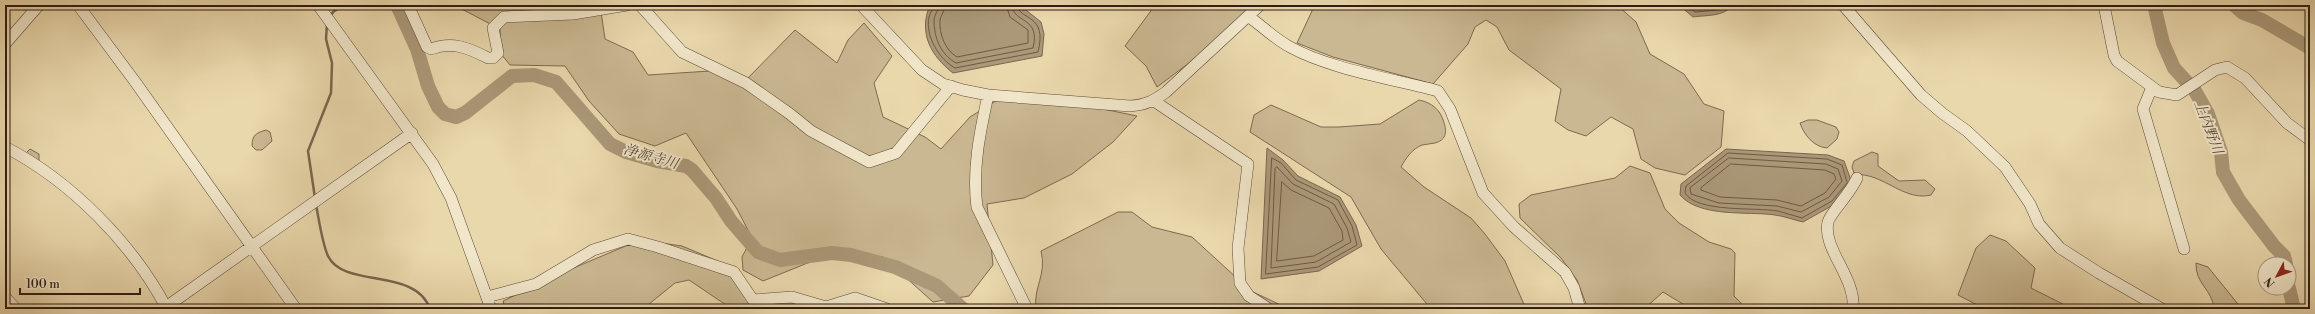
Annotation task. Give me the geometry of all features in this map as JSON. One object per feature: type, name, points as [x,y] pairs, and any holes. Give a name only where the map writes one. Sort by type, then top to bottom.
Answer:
[{"type":"street","points":[[5,44],[39,5]]},
{"type":"street","points":[[78,5],[136,83],[296,309]]},
{"type":"street","points":[[318,5],[433,164],[451,198],[491,309]]},
{"type":"street","points":[[408,5],[427,47],[431,49],[440,45],[458,45],[488,58],[493,58],[498,53],[493,28],[504,17],[573,14],[627,5]]},
{"type":"street","points":[[640,5],[682,52],[746,84],[790,114],[811,131],[869,162],[896,153],[951,86]]},
{"type":"street","points":[[861,5],[922,70],[951,86],[988,95],[1114,106],[1142,105],[1154,101],[1166,92],[1260,5]]},
{"type":"street","points":[[1843,5],[1921,95],[1942,113],[1967,131],[2005,167],[2030,204],[2039,224],[2060,248],[2099,274],[2162,309]]},
{"type":"street","points":[[2104,5],[2114,55],[2117,61],[2158,92],[2177,95],[2215,70],[2227,67],[2245,78],[2287,123],[2310,140]]},
{"type":"street","points":[[1248,16],[1289,47],[1339,65],[1438,91],[1450,109],[1483,193],[1514,227],[1565,272],[1574,288],[1580,309]]},
{"type":"street","points":[[2152,87],[2143,109],[2184,249]]},
{"type":"street","points":[[988,95],[977,149],[974,189],[976,207],[1007,264],[1027,309]]},
{"type":"street","points":[[1154,101],[1248,164],[1246,201],[1238,248],[1240,283],[1249,296],[1269,309]]},
{"type":"street","points":[[5,147],[34,165],[83,202],[143,268],[167,308],[412,133]]},
{"type":"street","points":[[1853,309],[1851,287],[1832,246],[1828,226],[1829,219],[1853,189],[1857,178]]},
{"type":"street","points":[[487,297],[536,284],[593,250],[628,239],[658,246],[734,272],[753,300],[792,297],[826,307],[855,298],[887,309]]},
{"type":"street","points":[[5,297],[16,309]]},
{"type":"shaded area","points":[[454,5],[600,5],[605,39],[633,52],[648,75],[710,71],[746,80],[795,30],[837,63],[848,40],[864,23],[892,56],[874,83],[883,117],[925,137],[941,149],[970,117],[999,99],[1050,98],[1137,116],[1113,142],[1072,174],[1024,198],[987,204],[993,265],[969,296],[933,302],[883,257],[830,254],[763,281],[743,270],[742,257],[752,238],[737,209],[686,133],[655,146],[619,134],[589,101],[565,66],[510,65],[501,54],[500,29]]},
{"type":"shaded area","points":[[1141,5],[1251,5],[1217,42],[1157,87],[1146,66],[1125,46],[1153,8]]},
{"type":"shaded area","points":[[1310,5],[1617,5],[1636,22],[1650,54],[1684,74],[1704,104],[1724,111],[1721,147],[1685,175],[1655,168],[1641,159],[1633,129],[1611,117],[1586,136],[1568,130],[1555,121],[1561,89],[1509,50],[1497,27],[1486,20],[1475,27],[1468,44],[1433,84],[1333,57],[1297,43],[1312,11]]},
{"type":"shaded area","points":[[1419,100],[1432,105],[1437,109],[1441,115],[1446,132],[1440,141],[1422,145],[1412,151],[1401,167],[1424,187],[1471,218],[1505,261],[1526,309],[1431,309],[1381,249],[1351,197],[1250,132],[1254,115],[1271,105],[1321,127],[1339,127],[1380,124]]},
{"type":"shaded area","points":[[1808,120],[1817,120],[1836,127],[1839,132],[1837,139],[1827,148],[1814,143],[1804,132],[1800,123]]},
{"type":"shaded area","points":[[266,130],[270,132],[272,141],[262,150],[256,150],[252,146],[254,137],[257,133]]},
{"type":"shaded area","points":[[30,149],[39,154],[39,162],[26,153]]},
{"type":"shaded area","points":[[1872,152],[1878,154],[1878,166],[1899,181],[1925,180],[1935,189],[1931,195],[1923,196],[1909,194],[1872,177],[1854,173],[1852,167],[1854,161]]},
{"type":"shaded area","points":[[1630,166],[1650,173],[1665,209],[1679,223],[1709,242],[1731,249],[1735,253],[1734,296],[1747,309],[1691,309],[1663,292],[1644,309],[1588,309],[1577,280],[1561,258],[1520,218],[1519,204],[1531,195],[1615,178]]},
{"type":"shaded area","points":[[1118,212],[1132,212],[1152,227],[1192,237],[1251,291],[1289,309],[1036,309],[1036,294],[1042,267],[1041,251]]},
{"type":"shaded area","points":[[1990,235],[2006,241],[2035,268],[2031,288],[2063,304],[2066,309],[1985,309],[1958,295],[1976,248]]},
{"type":"shaded area","points":[[640,240],[682,246],[720,262],[749,295],[799,304],[802,309],[732,309],[689,280],[675,283],[643,309],[505,309],[503,301],[564,272]]},
{"type":"shaded area","points":[[2196,263],[2208,267],[2242,309],[2214,309],[2211,297],[2198,276]]},
{"type":"water","points":[[930,5],[1006,5],[1022,7],[1041,22],[1044,34],[1042,56],[953,73],[938,59],[929,43],[925,25]]},
{"type":"water","points":[[1679,5],[1732,5],[1725,12],[1720,14],[1693,17]]},
{"type":"water","points":[[1267,148],[1283,160],[1298,176],[1340,197],[1356,225],[1362,246],[1319,271],[1261,279]]},
{"type":"water","points":[[1726,149],[1828,155],[1844,161],[1852,183],[1835,204],[1803,222],[1775,215],[1712,210],[1699,207],[1680,195],[1681,184]]},
{"type":"waterway","points":[[330,17],[333,12],[344,5]]},
{"type":"waterway","name":"浄源寺川","points":[[397,5],[417,49],[428,86],[438,107],[445,114],[456,117],[465,113],[512,76],[534,75],[556,82],[610,144],[626,152],[657,161],[686,166],[692,170],[716,198],[731,221],[758,252],[780,260],[832,253],[851,255],[895,267],[937,286],[963,309]]},
{"type":"waterway","name":"上内野川","points":[[2154,5],[2163,43],[2174,68],[2195,91],[2208,114],[2221,152],[2223,172],[2239,200],[2274,246],[2284,256]]},
{"type":"waterway","points":[[2234,5],[2243,13],[2262,20],[2310,48]]},
{"type":"waterway","points":[[315,198],[308,151],[331,93],[332,63],[326,39],[327,24]]},
{"type":"waterway","points":[[316,205],[326,251],[336,266],[349,272],[396,282],[410,288],[422,296],[430,309]]},
{"type":"waterway","name":"上内野川","points":[[2291,296],[2293,305],[2292,309]]}]
